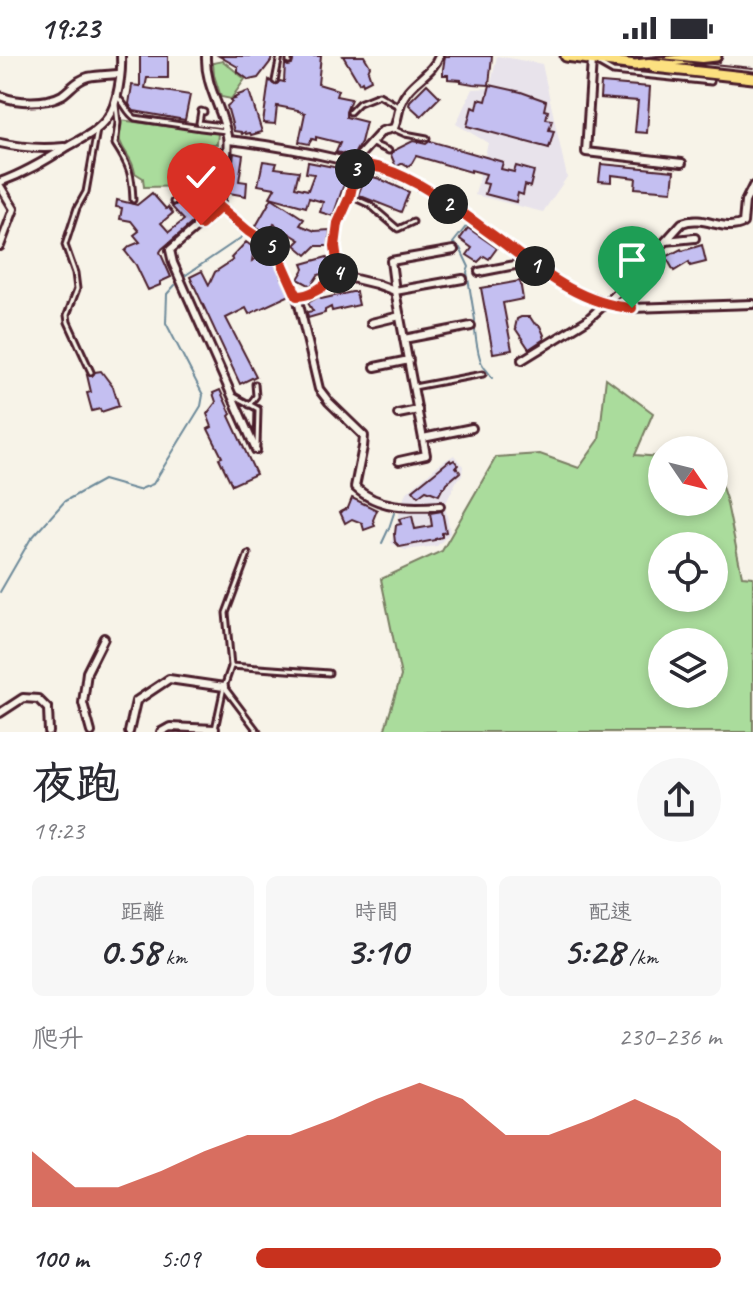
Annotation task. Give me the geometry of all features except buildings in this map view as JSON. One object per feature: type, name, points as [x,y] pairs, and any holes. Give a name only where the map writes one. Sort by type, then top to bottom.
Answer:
[{"type":"main road","points":[[566,56],[753,78]]},
{"type":"main road","points":[[635,65],[716,56]]},
{"type":"street","points":[[0,246],[14,209],[0,184],[97,130],[110,116],[116,100],[121,56]]},
{"type":"street","points":[[206,56],[205,73],[228,140],[220,207],[170,250],[256,450]]},
{"type":"street","points":[[339,275],[335,246],[338,223],[350,196],[360,155],[382,131],[394,128],[398,106],[410,88],[435,66],[439,56]]},
{"type":"street","points":[[592,60],[586,152],[682,163]]},
{"type":"street","points":[[0,96],[28,101],[54,99],[87,77],[119,74]]},
{"type":"street","points":[[228,140],[310,152],[383,169],[418,184],[560,284],[604,304],[632,308],[753,304]]},
{"type":"street","points":[[0,143],[40,149],[68,146]]},
{"type":"street","points":[[522,360],[587,320],[627,284],[682,223],[693,219],[734,228],[743,223],[745,202],[753,186]]},
{"type":"street","points":[[220,207],[272,247],[280,258],[297,296],[319,389],[364,436],[355,487],[362,494],[389,504],[409,508],[440,506]]},
{"type":"street","points":[[666,241],[695,238]]},
{"type":"street","points":[[399,461],[426,455],[391,261],[454,250]]},
{"type":"street","points":[[479,272],[515,265],[526,259]]},
{"type":"street","points":[[297,296],[321,288],[339,275],[395,291],[463,279]]},
{"type":"street","points":[[371,323],[400,316]]},
{"type":"street","points":[[404,339],[471,326]]},
{"type":"street","points":[[375,367],[409,360]]},
{"type":"street","points":[[398,414],[418,410]]},
{"type":"street","points":[[423,438],[472,428]]},
{"type":"street","points":[[91,732],[83,703],[87,672],[104,638]]},
{"type":"street","points":[[129,732],[136,701],[169,679],[224,687]]},
{"type":"street","points":[[0,713],[23,698],[38,699],[48,709],[49,732]]},
{"type":"street","points":[[161,732],[170,727],[215,729]]},
{"type":"lane","points":[[275,81],[280,56]]},
{"type":"lane","points":[[289,56],[289,62]]},
{"type":"lane","points":[[592,60],[613,72],[711,82]]},
{"type":"lane","points":[[350,112],[359,103],[379,95],[398,106]]},
{"type":"lane","points":[[133,200],[132,174],[115,144],[118,123],[116,100],[123,102],[127,112],[135,118],[225,128]]},
{"type":"lane","points":[[204,112],[201,111],[199,123],[225,128]]},
{"type":"lane","points":[[394,128],[405,134],[427,138]]},
{"type":"lane","points":[[91,372],[68,322],[67,315],[77,289],[65,245],[77,208],[86,192],[97,130]]},
{"type":"lane","points":[[370,143],[389,151]]},
{"type":"lane","points":[[173,202],[196,188],[221,190]]},
{"type":"lane","points":[[350,196],[370,205],[398,229],[413,222]]},
{"type":"lane","points":[[414,387],[483,374]]},
{"type":"lane","points":[[249,405],[256,396],[255,384]]},
{"type":"lane","points":[[232,395],[258,409],[256,450]]},
{"type":"lane","points":[[215,729],[231,666],[226,613],[248,554]]},
{"type":"lane","points":[[231,666],[329,673]]},
{"type":"lane","points":[[224,687],[258,732]]},
{"type":"shaded area","points":[[497,56],[542,64],[567,177],[543,212],[475,195],[488,143],[456,124],[472,89],[490,88]]},
{"type":"shaded area","points":[[454,455],[463,466],[462,475],[445,505],[450,533],[437,546],[405,550],[391,543],[405,494]]},
{"type":"green space","points":[[223,61],[245,79],[231,99],[221,97],[214,75],[213,63]]},
{"type":"green space","points":[[120,120],[218,133],[217,144],[204,147],[197,186],[144,187],[143,178],[135,173],[120,141]]},
{"type":"green space","points":[[606,378],[653,413],[635,455],[648,456],[648,516],[728,516],[728,509],[742,576],[753,577],[753,732],[384,732],[401,676],[381,579],[442,551],[496,457],[540,454],[579,468],[599,440]]},
{"type":"waterway","points":[[468,224],[453,243],[460,248],[469,267],[467,272],[478,352],[492,378]]},
{"type":"waterway","points":[[183,277],[242,237]]},
{"type":"waterway","points":[[0,592],[30,540],[65,501],[103,480],[138,490],[153,484],[201,406],[203,395],[166,323],[167,294],[175,285]]},
{"type":"waterway","points":[[382,543],[394,513]]},
{"type":"tram line","points":[[631,56],[753,68]]},
{"type":"route","points":[[201,225],[220,207],[272,247],[297,296],[304,296],[339,275],[335,246],[338,223],[350,196],[357,163],[383,169],[418,184],[560,284],[604,304],[632,308]]}]
